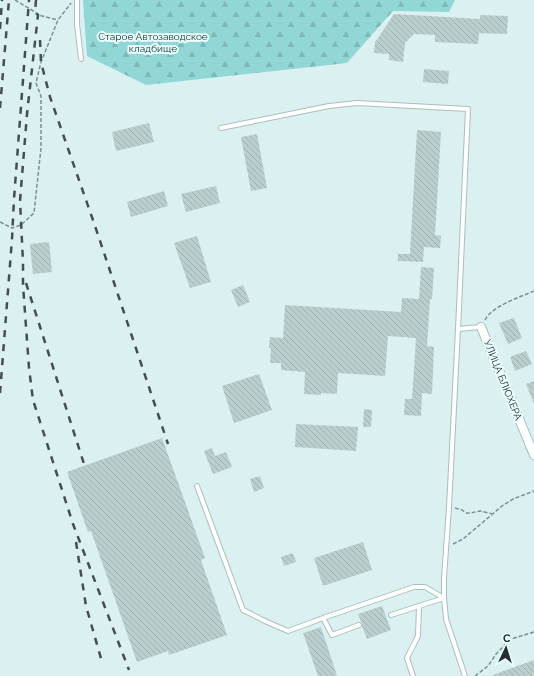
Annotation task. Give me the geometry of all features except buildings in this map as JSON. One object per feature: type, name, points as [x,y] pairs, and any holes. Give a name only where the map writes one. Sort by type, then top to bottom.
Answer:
[{"type":"street","name":"УЛИЦА БЛЮХЕРА","points":[[481,327],[534,455]]},
{"type":"lane","points":[[78,0],[77,24],[81,59]]},
{"type":"lane","points":[[221,128],[329,106],[357,103],[468,109],[449,507],[444,578],[446,619],[465,676]]},
{"type":"lane","name":"УЛИЦА БЛЮХЕРА","points":[[458,329],[481,327]]},
{"type":"lane","points":[[197,486],[243,610],[267,622],[288,631],[414,587],[425,587],[444,598]]},
{"type":"lane","points":[[391,616],[444,598]]},
{"type":"lane","points":[[414,676],[407,658],[418,636],[419,606]]},
{"type":"lane","points":[[323,618],[332,635],[359,625]]},
{"type":"path","points":[[15,0],[38,15],[58,20]]},
{"type":"path","points":[[0,222],[12,228],[21,225],[34,213],[41,148],[41,96],[36,83],[41,62],[58,20],[73,0]]},
{"type":"path","points":[[481,327],[488,315],[507,302],[534,291]]},
{"type":"path","points":[[445,547],[463,539],[513,499],[534,491]]},
{"type":"path","points":[[449,507],[462,510],[466,513],[480,511],[493,514]]},
{"type":"path","points":[[475,676],[488,666],[496,654],[511,640],[534,632]]},
{"type":"green space","name":"Старое Автозаводское кладбище","points":[[83,0],[455,0],[449,12],[393,11],[347,63],[146,85],[87,56]]},
{"type":"railway","points":[[0,29],[2,0]]},
{"type":"railway","points":[[0,108],[9,0]]},
{"type":"railway","points":[[0,393],[29,0]]},
{"type":"railway","points":[[36,0],[35,12],[38,15],[27,114],[20,201],[23,285],[29,368],[33,400],[73,524],[129,670]]},
{"type":"railway","points":[[40,40],[41,62],[50,97],[168,444]]},
{"type":"railway","points":[[26,283],[84,464]]},
{"type":"railway","points":[[76,542],[86,606],[102,662]]}]
